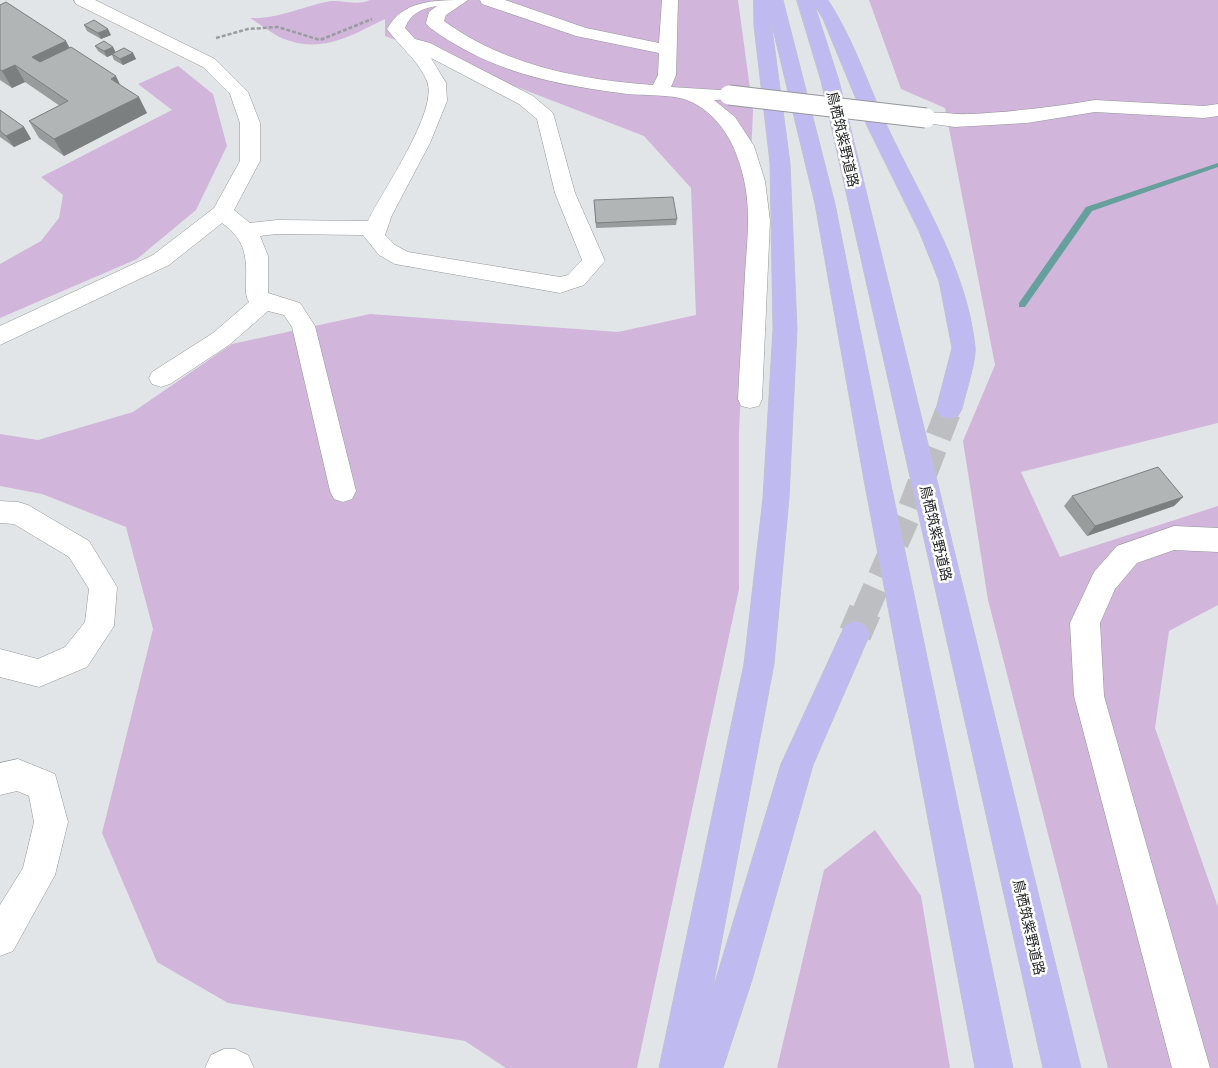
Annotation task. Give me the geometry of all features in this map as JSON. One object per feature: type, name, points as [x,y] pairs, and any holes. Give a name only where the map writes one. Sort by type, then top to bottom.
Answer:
[{"type":"main road","points":[[678,1068],[758,664],[776,498],[784,329],[780,163],[763,26],[762,0]]},
{"type":"main road","points":[[775,0],[825,204],[877,480],[994,1068]]},
{"type":"main road","name":"鳥栖筑紫野道路","points":[[805,0],[830,81],[1062,1068]]},
{"type":"main road","points":[[820,0],[832,19],[878,128],[930,231],[950,281],[964,348],[949,410]]},
{"type":"main road","points":[[704,1068],[734,980],[797,764],[854,634]]},
{"type":"street","points":[[0,336],[161,260],[222,212],[250,161],[250,123],[239,92],[209,63],[82,0]]},
{"type":"street","points":[[411,43],[424,47],[526,100],[546,117],[565,193],[594,261],[576,280],[560,285],[403,259],[387,250],[374,236],[376,228],[436,107],[439,90],[419,52],[396,29],[400,17],[408,8],[442,0]]},
{"type":"street","points":[[460,0],[438,12],[435,23],[454,37],[488,56],[553,77],[593,84],[729,95],[955,121],[1009,118],[1095,106],[1204,112],[1218,110]]},
{"type":"street","points":[[488,0],[582,32],[668,50]]},
{"type":"street","points":[[660,90],[667,75],[670,0]]},
{"type":"street","points":[[687,93],[711,106],[728,121],[744,146],[755,181],[759,221],[750,399]]},
{"type":"street","points":[[222,212],[246,231],[255,242],[257,296],[264,302],[292,309],[303,326],[344,492]]},
{"type":"street","points":[[246,231],[277,227],[376,228]]},
{"type":"street","points":[[160,378],[221,339],[264,302]]},
{"type":"street","points":[[0,512],[18,513],[79,550],[103,587],[99,626],[76,657],[39,673],[0,663]]},
{"type":"street","points":[[1191,1068],[1088,696],[1085,623],[1104,581],[1127,554],[1174,538],[1218,540]]},
{"type":"street","points":[[0,779],[18,776],[42,786],[50,822],[38,875],[0,938]]},
{"type":"street","points":[[224,1068],[235,1068]]},
{"type":"path","points":[[180,48],[248,29],[278,27],[320,40],[388,13],[408,8]]},
{"type":"shaded area","points":[[370,0],[738,0],[753,111],[739,433],[739,589],[637,1068],[506,1068],[465,1041],[228,1003],[157,962],[102,833],[153,629],[126,527],[42,494],[0,486],[0,434],[38,440],[133,412],[232,344],[370,314],[618,332],[696,315],[691,188],[644,136],[385,36],[385,19],[338,40],[313,44],[282,38],[250,18],[281,14],[331,1],[356,3]]},
{"type":"shaded area","points":[[869,0],[1218,0],[1218,423],[1021,472],[1060,557],[1218,506],[1218,605],[1169,631],[1155,728],[1218,907],[1218,1068],[1108,1068],[988,600],[963,441],[995,365],[945,108],[901,89]]},
{"type":"shaded area","points":[[178,66],[213,94],[227,146],[196,210],[137,259],[0,318],[0,264],[41,241],[59,218],[63,195],[41,177],[172,110],[138,84]]},
{"type":"shaded area","points":[[875,830],[921,896],[950,1068],[777,1068],[824,870]]},
{"type":"building","points":[[6,2],[66,41],[32,57],[40,62],[71,47],[116,76],[111,79],[139,97],[54,139],[29,121],[68,101],[15,65],[2,71],[0,70],[0,5]]},
{"type":"building","points":[[94,20],[108,29],[98,33],[84,25]]},
{"type":"building","points":[[104,41],[113,47],[104,51],[95,46]]},
{"type":"building","points":[[124,48],[133,53],[120,59],[112,54]]},
{"type":"building","points":[[0,110],[24,127],[6,136],[0,131]]},
{"type":"building","points":[[673,197],[677,219],[596,223],[594,200]]},
{"type":"building","points":[[1158,467],[1183,497],[1095,526],[1072,496]]},
{"type":"waterway","points":[[1022,305],[1089,209],[1218,165]]},
{"type":"tunnel","points":[[865,612],[909,513],[949,409]]},
{"type":"tunnel","points":[[855,634],[865,611]]}]
